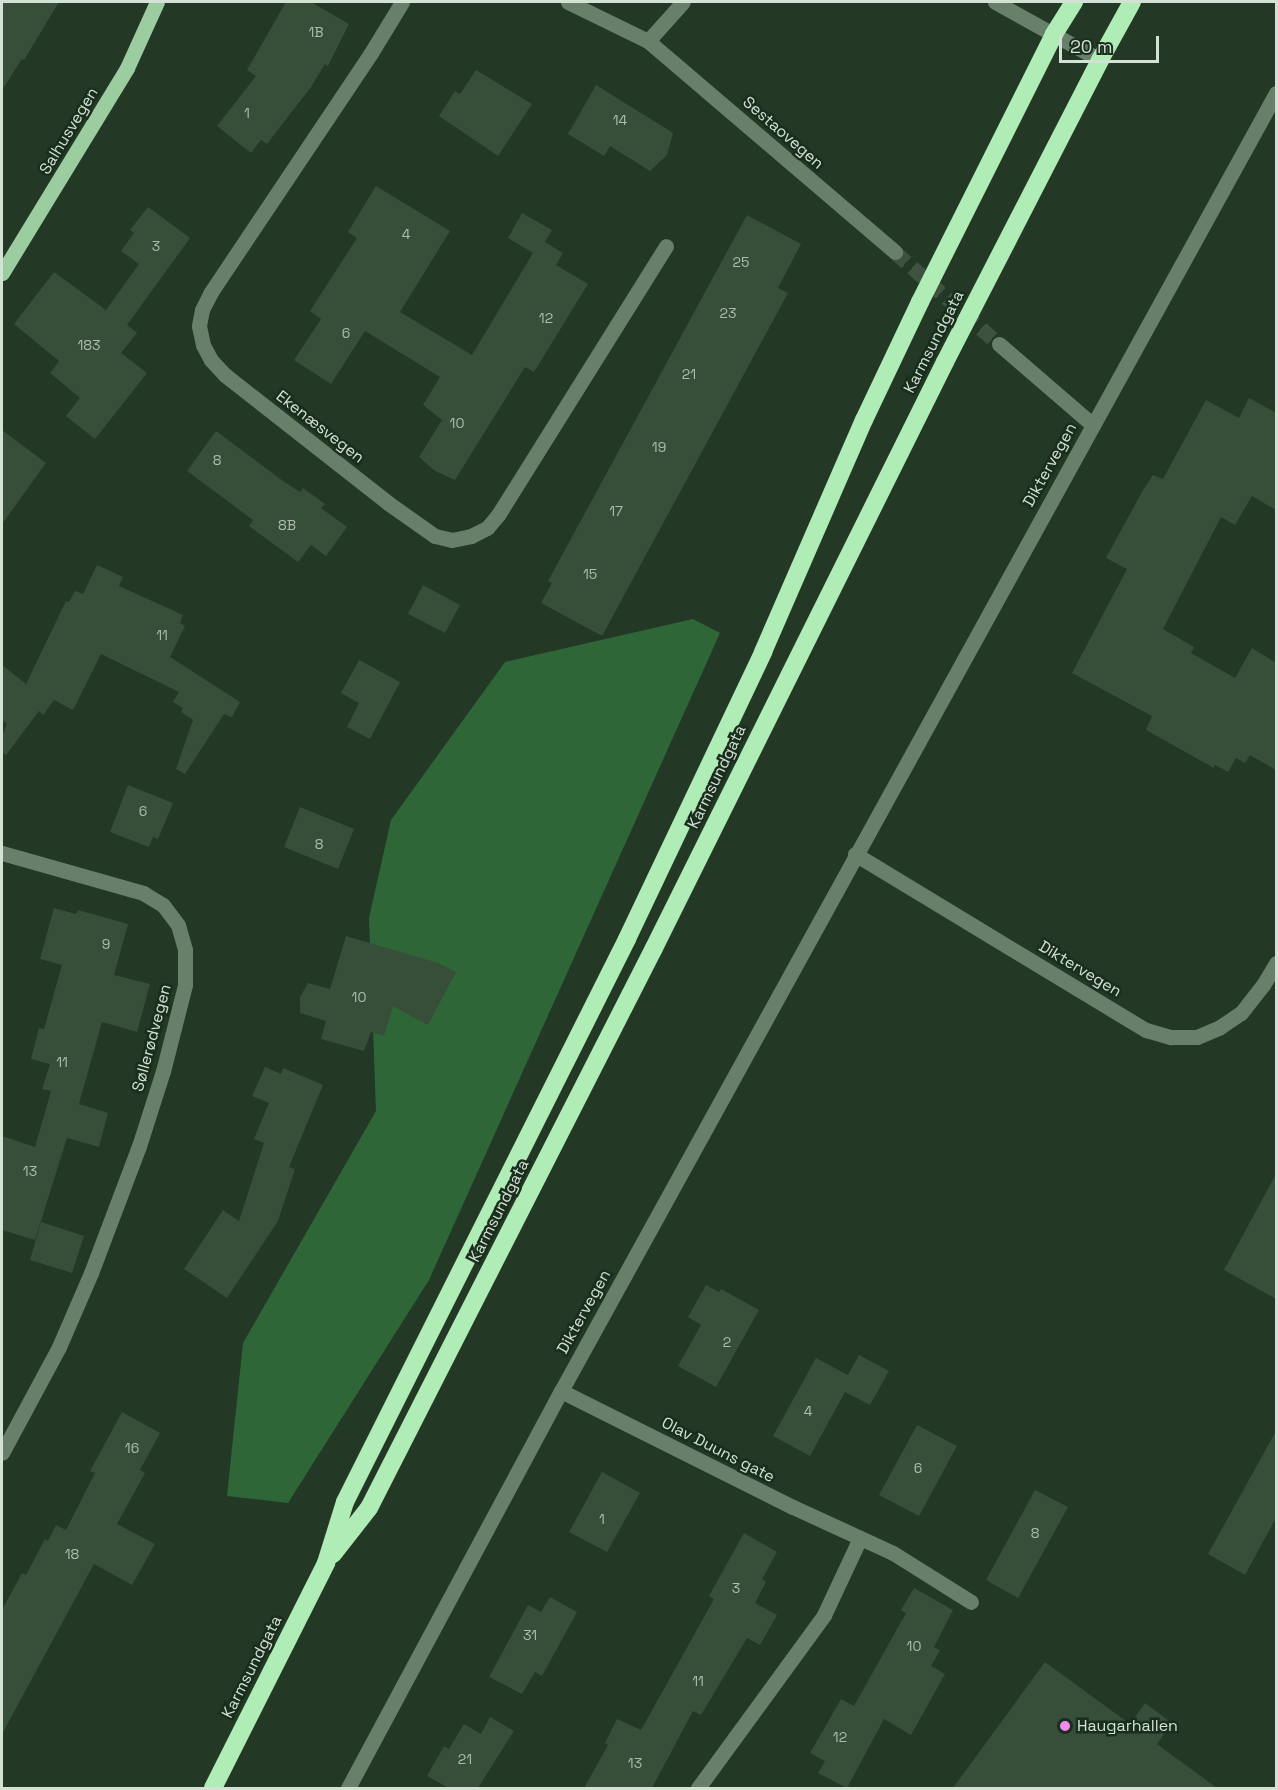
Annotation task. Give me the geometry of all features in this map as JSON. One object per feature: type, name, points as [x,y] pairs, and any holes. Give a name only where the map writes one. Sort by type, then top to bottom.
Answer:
[{"type":"highway","name":"Karmsundgata","points":[[213,1788],[326,1563],[345,1502],[627,939],[762,652],[864,420],[1054,34],[1074,2]]},
{"type":"highway","name":"Karmsundgata","points":[[326,1563],[369,1508],[654,948],[813,627],[1100,60],[1132,2]]},
{"type":"main road","name":"Salhusvegen","points":[[2,273],[127,68],[157,2]]},
{"type":"street","name":"Ekenæsvegen","points":[[402,2],[372,53],[211,292],[202,310],[199,326],[203,345],[211,360],[225,375],[388,504],[435,536],[452,540],[471,536],[487,528],[498,515],[666,246]]},
{"type":"street","name":"Sestaovegen","points":[[568,2],[648,41],[895,252]]},
{"type":"street","points":[[648,41],[683,2]]},
{"type":"street","points":[[994,2],[1100,60]]},
{"type":"street","name":"Diktervegen","points":[[348,1788],[561,1391],[855,854],[1276,93]]},
{"type":"street","points":[[999,344],[1093,425]]},
{"type":"street","name":"Søllerødvegen","points":[[2,853],[143,894],[163,905],[178,925],[185,950],[185,985],[164,1071],[139,1146],[91,1273],[59,1347],[2,1453]]},
{"type":"street","name":"Diktervegen","points":[[855,854],[1146,1030],[1171,1037],[1197,1037],[1220,1027],[1240,1013],[1263,985],[1276,963]]},
{"type":"street","name":"Olav Duuns gate","points":[[561,1391],[892,1553],[971,1602]]},
{"type":"street","points":[[698,1788],[824,1615],[860,1538]]},
{"type":"green space","points":[[693,619],[720,633],[429,1280],[288,1503],[227,1496],[243,1343],[376,1111],[369,918],[391,820],[505,662]]},
{"type":"building","points":[[2,2],[59,2],[24,60],[22,59],[2,90]]},
{"type":"building","points":[[286,2],[311,2],[349,24],[328,66],[325,64],[311,87],[267,144],[261,140],[251,153],[217,126],[256,76],[247,70]]},
{"type":"building","points":[[476,70],[532,104],[498,156],[439,116],[455,91],[460,94]]},
{"type":"building","points":[[596,85],[673,133],[667,155],[650,171],[610,146],[604,156],[568,134]]},
{"type":"building","points":[[376,186],[450,231],[400,312],[472,355],[533,253],[508,238],[522,213],[552,230],[545,242],[563,253],[556,265],[588,284],[534,372],[525,367],[455,480],[435,471],[419,457],[442,420],[423,405],[440,377],[365,331],[331,384],[294,360],[321,319],[310,311],[357,238],[348,232]]},
{"type":"building","points":[[148,207],[190,238],[127,325],[137,333],[121,353],[147,373],[95,439],[66,416],[80,398],[50,373],[59,361],[14,324],[54,272],[106,310],[139,264],[121,251],[134,233],[130,230]]},
{"type":"building","points":[[747,215],[801,244],[778,288],[788,293],[602,636],[541,603],[552,583],[548,581]]},
{"type":"building","points":[[1249,398],[1276,413],[1276,510],[1252,496],[1235,525],[1221,517],[1163,629],[1194,647],[1191,653],[1235,678],[1252,648],[1276,663],[1276,770],[1250,755],[1245,763],[1236,758],[1228,772],[1215,765],[1214,768],[1146,730],[1152,716],[1072,673],[1127,569],[1106,558],[1143,490],[1153,475],[1163,479],[1206,400],[1239,418]]},
{"type":"building","points":[[2,430],[46,463],[2,524]]},
{"type":"building","points":[[216,431],[283,481],[300,492],[303,488],[325,504],[321,508],[347,527],[326,556],[311,545],[298,562],[249,526],[253,520],[187,471]]},
{"type":"building","points":[[97,565],[123,577],[119,586],[183,615],[180,623],[185,626],[170,657],[240,702],[232,717],[224,714],[185,774],[176,769],[193,720],[181,712],[183,708],[173,702],[179,692],[101,654],[73,710],[54,700],[43,715],[39,711],[6,755],[2,752],[2,736],[7,724],[2,719],[2,665],[26,684],[66,601],[69,602],[75,591],[83,594]]},
{"type":"building","points":[[423,585],[460,605],[445,633],[408,614]]},
{"type":"building","points":[[359,660],[400,682],[370,739],[347,727],[359,703],[341,693]]},
{"type":"building","points":[[128,785],[173,803],[158,839],[153,837],[149,847],[110,832]]},
{"type":"building","points":[[300,807],[354,829],[338,869],[284,847]]},
{"type":"building","points":[[54,908],[76,914],[78,910],[128,924],[114,975],[150,984],[137,1032],[102,1022],[79,1104],[108,1113],[99,1147],[67,1138],[35,1240],[2,1230],[2,1136],[35,1147],[51,1091],[42,1089],[50,1064],[31,1059],[39,1028],[44,1029],[62,965],[40,959]]},
{"type":"building","points":[[346,936],[438,963],[456,972],[428,1025],[393,1006],[384,1036],[371,1032],[364,1051],[321,1039],[326,1021],[300,1013],[300,997],[308,983],[330,989]]},
{"type":"building","points":[[265,1067],[281,1074],[283,1068],[323,1085],[289,1167],[295,1169],[278,1221],[227,1298],[184,1269],[223,1210],[239,1221],[264,1143],[254,1139],[269,1103],[252,1096]]},
{"type":"building","points":[[1276,1174],[1276,1299],[1224,1270]]},
{"type":"building","points":[[41,1222],[84,1236],[72,1273],[30,1260]]},
{"type":"building","points":[[706,1285],[719,1292],[721,1289],[759,1310],[716,1387],[678,1366],[701,1325],[688,1317]]},
{"type":"building","points":[[859,1355],[889,1371],[870,1405],[845,1392],[810,1456],[773,1436],[816,1358],[848,1375]]},
{"type":"building","points":[[122,1412],[160,1433],[140,1470],[145,1473],[117,1524],[155,1544],[132,1585],[94,1564],[2,1734],[2,1610],[22,1573],[26,1575],[45,1539],[48,1541],[56,1525],[66,1530],[95,1473],[90,1471]]},
{"type":"building","points":[[917,1425],[957,1446],[919,1516],[879,1495]]},
{"type":"building","points":[[1276,1431],[1276,1518],[1245,1575],[1208,1554]]},
{"type":"building","points":[[602,1472],[640,1493],[607,1552],[569,1532]]},
{"type":"building","points":[[1035,1490],[1068,1507],[1018,1598],[986,1580]]},
{"type":"building","points":[[744,1533],[777,1552],[762,1579],[766,1582],[755,1603],[777,1615],[760,1645],[747,1638],[701,1715],[693,1711],[652,1788],[584,1788],[608,1745],[605,1743],[617,1719],[641,1730],[714,1599],[709,1596]]},
{"type":"building","points":[[914,1588],[953,1610],[934,1647],[940,1650],[931,1666],[945,1674],[911,1735],[884,1719],[847,1788],[818,1773],[825,1761],[810,1753],[841,1699],[854,1706],[906,1613],[901,1610]]},
{"type":"building","points":[[550,1597],[577,1612],[542,1676],[535,1672],[522,1694],[489,1677],[528,1605],[541,1612]]},
{"type":"building","name":"Haugarhallen","points":[[1045,1662],[1130,1724],[1145,1703],[1172,1723],[1157,1744],[1217,1788],[953,1788]]},
{"type":"building","points":[[490,1717],[514,1731],[478,1788],[449,1788],[427,1776],[444,1746],[449,1749],[464,1724],[481,1734]]},
{"type":"tunnel","points":[[895,252],[999,344]]},
{"type":"place","name":"Haugarhallen","points":[[1065,1726]]}]
